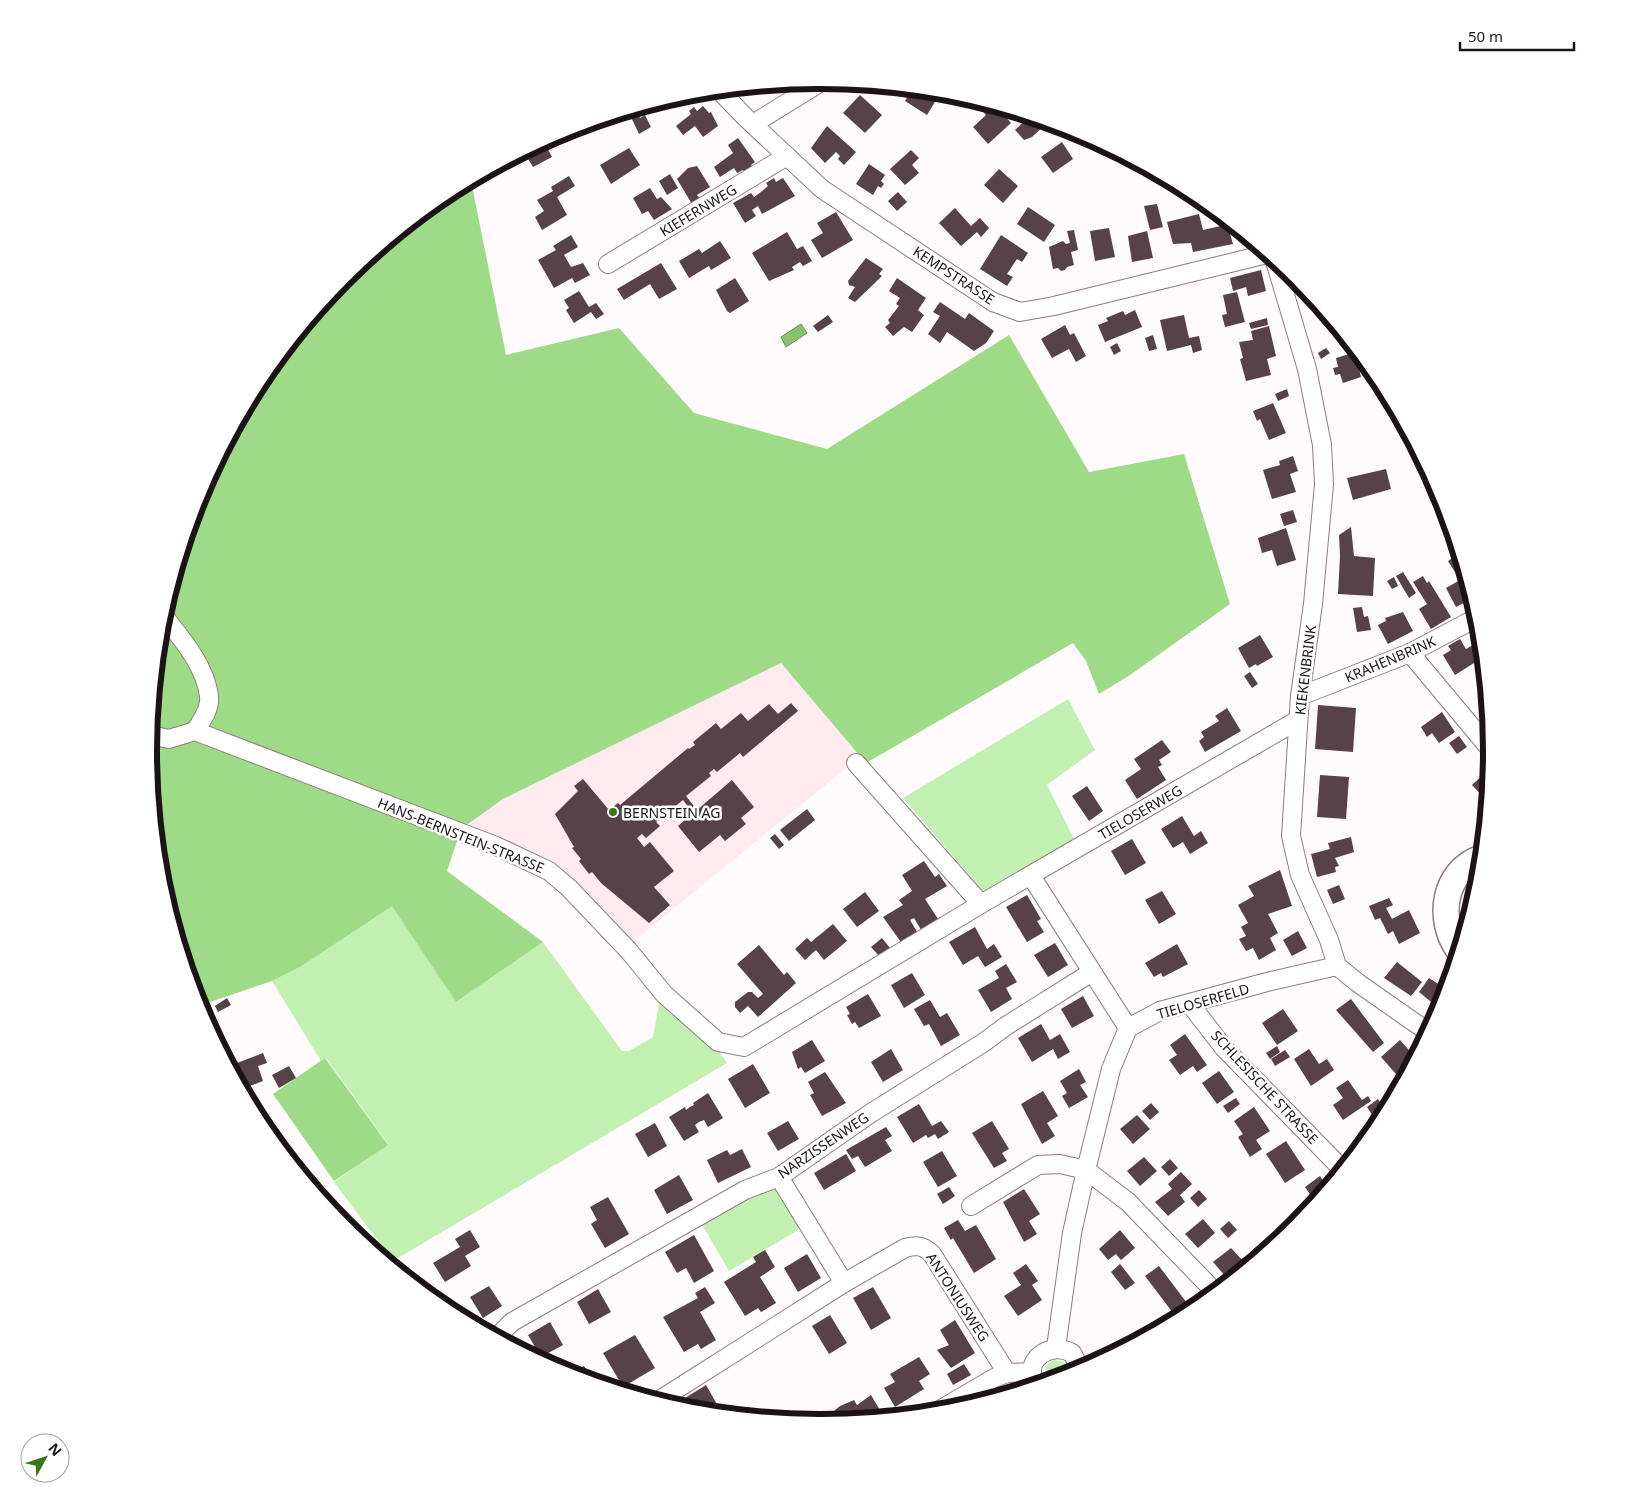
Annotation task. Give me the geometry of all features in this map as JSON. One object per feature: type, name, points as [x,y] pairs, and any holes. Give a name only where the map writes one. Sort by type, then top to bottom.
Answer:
[{"type":"main road","points":[[1455,942],[1449,930],[1446,914],[1450,887],[1464,868],[1473,863]]},
{"type":"street","points":[[753,124],[809,89]]},
{"type":"street","name":"KEMPSTRASSE","points":[[724,95],[822,189],[993,302],[1020,312],[1054,306],[1260,256]]},
{"type":"street","name":"KIEFERNWEG","points":[[608,264],[787,156]]},
{"type":"street","name":"KIEKENBRINK","points":[[1280,274],[1307,369],[1322,445],[1324,484],[1313,604],[1300,696],[1292,836],[1300,875],[1329,940],[1337,966]]},
{"type":"street","name":"KRAHENBRINK","points":[[1300,696],[1410,653],[1470,621]]},
{"type":"street","points":[[158,737],[169,739],[195,731],[204,718],[209,697],[194,654],[170,624]]},
{"type":"street","points":[[1410,653],[1482,740]]},
{"type":"street","name":"TIELOSERWEG","points":[[744,1047],[982,904],[1298,720]]},
{"type":"street","name":"HANS-BERNSTEIN-STRASSE","points":[[195,731],[487,843],[549,872],[569,888],[629,951],[671,1000],[718,1042],[744,1047]]},
{"type":"street","points":[[856,763],[982,904]]},
{"type":"street","points":[[1031,876],[1128,1028],[1111,1069],[1086,1170],[1072,1233],[1056,1348]]},
{"type":"street","points":[[1337,966],[1422,1028]]},
{"type":"street","name":"TIELOSERFELD","points":[[1128,1028],[1160,1011],[1267,982],[1337,966]]},
{"type":"street","name":"NARZISSENWEG","points":[[501,1332],[512,1322],[650,1243],[745,1190],[779,1177],[871,1113],[1092,972]]},
{"type":"street","name":"SCHLESISCHE STRASSE","points":[[1190,1004],[1224,1048],[1338,1165]]},
{"type":"street","points":[[971,1206],[1038,1165],[1060,1164],[1086,1170],[1128,1202],[1210,1287]]},
{"type":"street","points":[[779,1177],[844,1283]]},
{"type":"street","name":"ANTONIUSWEG","points":[[666,1396],[844,1283],[904,1248],[922,1246],[928,1249],[940,1265],[1006,1374]]},
{"type":"street","points":[[958,1400],[994,1378],[1006,1374],[1034,1378],[1034,1363],[1039,1355],[1047,1350],[1056,1348],[1072,1353],[1077,1363]]},
{"type":"shaded area","points":[[472,188],[506,355],[619,328],[694,413],[827,449],[1009,335],[1089,472],[1184,454],[1230,604],[1130,675],[1099,694],[1086,661],[1073,643],[866,763],[781,663],[503,799],[461,829],[447,871],[543,942],[456,1002],[392,906],[300,967],[272,981],[207,1003],[192,965],[170,881],[163,838],[157,752],[163,665],[170,622],[180,580],[192,538],[226,458],[246,420],[294,348],[351,283],[383,253],[452,200]]},
{"type":"shaded area","points":[[801,324],[807,333],[786,347],[781,337]]},
{"type":"shaded area","points":[[781,663],[861,756],[630,944],[584,893],[466,826],[503,799]]},
{"type":"shaded area","points":[[1068,699],[1095,750],[1047,785],[1076,843],[991,892],[982,890],[903,798]]},
{"type":"shaded area","points":[[392,905],[456,1002],[543,942],[622,1051],[629,1051],[653,1037],[661,993],[715,1045],[727,1063],[395,1260],[387,1253],[334,1182],[388,1144],[326,1058],[321,1061],[272,981],[300,967]]},
{"type":"shaded area","points":[[325,1058],[388,1145],[334,1181],[273,1094]]},
{"type":"shaded area","points":[[770,1188],[779,1191],[797,1219],[798,1230],[729,1271],[700,1221],[761,1189]]},
{"type":"shaded area","points":[[1055,1360],[1064,1362],[1065,1367],[1048,1373],[1046,1369],[1049,1363]]},
{"type":"building","points":[[909,94],[937,99],[927,115],[905,101]]},
{"type":"building","points":[[860,95],[882,115],[865,133],[843,113]]},
{"type":"building","points":[[703,106],[709,113],[711,112],[718,126],[703,137],[695,126],[683,135],[676,126],[691,114],[689,111],[694,107],[697,111]]},
{"type":"building","points":[[980,108],[1004,115],[1011,123],[988,144],[973,127],[986,115]]},
{"type":"building","points":[[638,114],[640,118],[645,115],[651,127],[639,134],[631,117]]},
{"type":"building","points":[[1024,121],[1042,127],[1032,137],[1024,140],[1015,130]]},
{"type":"building","points":[[827,126],[856,152],[844,165],[838,159],[840,156],[836,152],[825,163],[811,148]]},
{"type":"building","points":[[738,138],[755,162],[751,165],[753,168],[745,173],[743,170],[737,173],[734,168],[720,177],[714,167],[733,153],[728,145]]},
{"type":"building","points":[[1062,142],[1073,159],[1053,173],[1041,157]]},
{"type":"building","points":[[547,148],[552,157],[533,167],[527,157]]},
{"type":"building","points":[[629,148],[640,165],[611,184],[600,165]]},
{"type":"building","points":[[911,150],[919,158],[912,165],[919,173],[905,185],[890,169]]},
{"type":"building","points":[[869,164],[885,175],[881,181],[884,184],[881,188],[878,186],[873,195],[856,184]]},
{"type":"building","points":[[697,166],[710,187],[697,195],[700,199],[692,204],[677,179],[688,168]]},
{"type":"building","points":[[999,169],[1018,186],[1003,203],[984,185]]},
{"type":"building","points":[[670,174],[678,188],[667,195],[659,181]]},
{"type":"building","points":[[569,176],[575,186],[557,197],[567,215],[542,230],[535,217],[544,211],[537,200],[553,191],[551,187]]},
{"type":"building","points":[[774,178],[776,182],[783,178],[795,196],[762,214],[758,206],[752,210],[756,216],[745,223],[733,203],[751,193],[754,197],[768,186],[766,183]]},
{"type":"building","points":[[650,188],[657,199],[661,197],[672,209],[654,220],[648,211],[642,214],[633,198]]},
{"type":"building","points":[[898,192],[907,202],[897,211],[888,201]]},
{"type":"building","points":[[1157,204],[1163,227],[1150,230],[1144,206]]},
{"type":"building","points":[[1028,207],[1055,225],[1044,242],[1017,224]]},
{"type":"building","points":[[955,208],[971,226],[980,218],[989,228],[981,237],[977,232],[961,246],[939,223]]},
{"type":"building","points":[[836,212],[853,240],[822,258],[811,240],[823,233],[817,223]]},
{"type":"building","points":[[1199,214],[1203,230],[1222,226],[1229,231],[1233,244],[1193,252],[1191,243],[1173,244],[1167,222]]},
{"type":"building","points":[[1109,228],[1115,257],[1095,261],[1090,231]]},
{"type":"building","points":[[1074,230],[1078,250],[1071,252],[1074,265],[1061,271],[1058,268],[1053,269],[1049,247],[1063,241],[1066,244],[1070,243],[1067,231]]},
{"type":"building","points":[[1147,231],[1153,258],[1132,262],[1128,236]]},
{"type":"building","points":[[787,232],[797,249],[803,246],[812,261],[803,266],[800,262],[792,267],[794,270],[769,281],[752,253]]},
{"type":"building","points":[[571,235],[578,247],[564,255],[571,267],[583,263],[590,275],[575,283],[572,278],[554,288],[538,260],[556,250],[553,246]]},
{"type":"building","points":[[1001,235],[1028,253],[1022,262],[1017,259],[1007,274],[1013,277],[1007,286],[980,269]]},
{"type":"building","points":[[720,241],[731,258],[711,270],[709,266],[689,278],[679,261],[699,249],[702,253]]},
{"type":"building","points":[[866,258],[883,269],[879,274],[882,276],[855,302],[848,298],[855,287],[849,285],[848,281]]},
{"type":"building","points":[[661,263],[677,289],[659,299],[650,284],[624,300],[617,289]]},
{"type":"building","points":[[1261,270],[1266,291],[1248,296],[1246,287],[1233,291],[1230,278]]},
{"type":"building","points":[[735,278],[749,301],[730,313],[727,311],[716,290]]},
{"type":"building","points":[[897,278],[926,298],[918,310],[924,315],[912,332],[904,327],[893,336],[885,327],[890,323],[888,320],[899,306],[896,304],[900,298],[889,291]]},
{"type":"building","points":[[579,291],[589,307],[596,303],[604,314],[596,319],[591,312],[574,323],[566,310],[569,308],[564,300]]},
{"type":"building","points":[[1237,292],[1245,322],[1225,327],[1222,315],[1227,314],[1223,295]]},
{"type":"building","points":[[940,302],[965,319],[969,313],[994,331],[986,343],[974,351],[947,332],[940,343],[928,334],[940,316],[933,312]]},
{"type":"building","points":[[1135,310],[1142,327],[1105,342],[1098,325],[1108,321],[1106,318],[1123,311],[1125,315]]},
{"type":"building","points":[[828,315],[833,322],[818,332],[813,326]]},
{"type":"building","points":[[1184,315],[1189,338],[1199,336],[1202,350],[1193,353],[1191,345],[1167,351],[1160,320]]},
{"type":"building","points":[[1267,318],[1268,325],[1251,329],[1249,323]]},
{"type":"building","points":[[1065,325],[1070,335],[1074,333],[1086,356],[1076,362],[1069,349],[1052,358],[1041,339]]},
{"type":"building","points":[[1269,326],[1276,356],[1267,359],[1271,375],[1246,381],[1240,359],[1243,358],[1239,342],[1253,340],[1251,331]]},
{"type":"building","points":[[1153,335],[1157,349],[1149,351],[1145,338]]},
{"type":"building","points":[[1117,343],[1121,351],[1114,355],[1110,347]]},
{"type":"building","points":[[1326,348],[1330,353],[1321,359],[1318,353]]},
{"type":"building","points":[[1350,354],[1358,365],[1361,377],[1343,383],[1340,374],[1335,375],[1333,368],[1338,367],[1336,358]]},
{"type":"building","points":[[1287,389],[1289,396],[1278,401],[1275,394]]},
{"type":"building","points":[[1273,403],[1286,433],[1269,440],[1260,419],[1257,421],[1253,411]]},
{"type":"building","points":[[1293,456],[1298,471],[1290,474],[1296,492],[1272,499],[1263,470],[1280,465],[1279,461]]},
{"type":"building","points":[[1386,469],[1391,489],[1353,500],[1347,478]]},
{"type":"building","points":[[1293,510],[1297,522],[1284,526],[1280,514]]},
{"type":"building","points":[[1351,527],[1354,556],[1375,558],[1373,596],[1338,594],[1339,535]]},
{"type":"building","points":[[1286,528],[1296,560],[1277,566],[1272,550],[1262,553],[1258,538]]},
{"type":"building","points":[[1454,557],[1460,580],[1448,561]]},
{"type":"building","points":[[1403,572],[1416,593],[1409,598],[1396,576]]},
{"type":"building","points":[[1423,576],[1427,583],[1429,581],[1451,617],[1431,629],[1419,609],[1427,604],[1413,582]]},
{"type":"building","points":[[1394,577],[1398,586],[1392,589],[1387,581]]},
{"type":"building","points":[[1460,580],[1465,602],[1456,607],[1446,588]]},
{"type":"building","points":[[1362,607],[1364,617],[1368,616],[1371,630],[1357,632],[1353,608]]},
{"type":"building","points":[[1403,612],[1413,631],[1388,644],[1378,625],[1386,621],[1385,618]]},
{"type":"building","points":[[1260,635],[1273,657],[1257,666],[1256,664],[1249,668],[1238,648]]},
{"type":"building","points":[[1460,639],[1466,649],[1474,645],[1476,662],[1455,675],[1443,655],[1451,650],[1448,646]]},
{"type":"building","points":[[1250,672],[1258,684],[1252,688],[1244,676]]},
{"type":"building","name":"BERNSTEIN AG","points":[[791,703],[798,711],[743,757],[740,753],[717,772],[714,769],[709,773],[711,776],[686,796],[697,810],[732,780],[754,807],[741,818],[746,824],[725,841],[720,835],[699,852],[678,826],[693,813],[683,800],[656,822],[660,826],[646,838],[642,834],[637,838],[644,847],[650,842],[674,871],[654,887],[670,905],[649,923],[601,883],[592,872],[589,874],[579,861],[581,859],[572,848],[574,847],[555,814],[578,791],[574,786],[583,779],[609,810],[618,803],[620,805],[688,748],[695,745],[693,742],[716,723],[721,729],[741,713],[748,721],[769,704],[778,714]]},
{"type":"building","points":[[1318,705],[1356,708],[1353,752],[1315,749]]},
{"type":"building","points":[[1227,708],[1241,731],[1205,752],[1199,741],[1204,737],[1201,732],[1219,721],[1215,716]]},
{"type":"building","points":[[1442,712],[1455,732],[1439,743],[1432,733],[1427,737],[1421,727]]},
{"type":"building","points":[[1459,736],[1467,747],[1457,754],[1449,743]]},
{"type":"building","points":[[1162,740],[1171,752],[1159,760],[1162,765],[1158,767],[1166,780],[1137,799],[1125,780],[1141,769],[1134,759]]},
{"type":"building","points":[[1320,775],[1349,777],[1346,819],[1317,817]]},
{"type":"building","points":[[1482,776],[1481,795],[1472,785]]},
{"type":"building","points":[[1087,786],[1103,811],[1089,821],[1072,796]]},
{"type":"building","points":[[807,809],[815,820],[789,841],[780,830]]},
{"type":"building","points":[[1182,816],[1194,836],[1201,831],[1208,843],[1190,854],[1183,842],[1173,848],[1161,829]]},
{"type":"building","points":[[775,834],[784,845],[779,849],[770,838]]},
{"type":"building","points":[[1351,837],[1354,852],[1335,858],[1339,866],[1335,867],[1336,872],[1317,877],[1311,854],[1330,849],[1328,843]]},
{"type":"building","points":[[1132,839],[1146,863],[1125,875],[1111,851]]},
{"type":"building","points":[[924,861],[935,877],[939,874],[947,886],[925,899],[940,922],[923,933],[914,918],[910,920],[919,935],[903,945],[883,917],[903,905],[899,900],[912,891],[902,875]]},
{"type":"building","points":[[1280,870],[1292,906],[1268,914],[1278,933],[1270,938],[1276,950],[1259,960],[1253,948],[1246,951],[1239,939],[1246,936],[1241,927],[1248,923],[1238,905],[1254,896],[1248,886]]},
{"type":"building","points":[[1339,885],[1345,899],[1333,904],[1327,890]]},
{"type":"building","points":[[1162,891],[1176,914],[1159,924],[1145,900]]},
{"type":"building","points":[[865,892],[879,911],[857,927],[843,909]]},
{"type":"building","points":[[1027,895],[1041,919],[1037,921],[1044,932],[1027,942],[1006,907]]},
{"type":"building","points":[[1389,898],[1393,905],[1386,908],[1392,919],[1409,910],[1420,933],[1399,944],[1393,931],[1388,934],[1380,918],[1375,920],[1369,906]]},
{"type":"building","points":[[833,924],[847,941],[824,960],[816,950],[805,960],[795,949],[807,938],[811,942]]},
{"type":"building","points":[[975,927],[987,949],[994,944],[1002,957],[985,967],[978,956],[963,965],[949,942]]},
{"type":"building","points":[[1298,931],[1307,948],[1292,956],[1283,940]]},
{"type":"building","points":[[882,938],[890,948],[880,957],[871,947]]},
{"type":"building","points":[[1055,943],[1068,965],[1048,977],[1034,955]]},
{"type":"building","points":[[1177,944],[1188,964],[1163,977],[1161,973],[1154,977],[1145,963]]},
{"type":"building","points":[[759,945],[784,975],[787,972],[796,983],[758,1017],[748,1006],[740,1013],[735,1007],[735,1002],[748,992],[752,992],[758,998],[763,994],[737,964]]},
{"type":"building","points":[[1397,962],[1422,982],[1411,996],[1384,978]]},
{"type":"building","points":[[1006,964],[1017,982],[1006,988],[1012,999],[991,1012],[978,990],[999,978],[995,971]]},
{"type":"building","points":[[912,973],[925,995],[904,1008],[891,985]]},
{"type":"building","points":[[1429,978],[1440,985],[1433,1003],[1419,992]]},
{"type":"building","points":[[868,994],[881,1016],[859,1028],[855,1022],[852,1024],[847,1015],[850,1014],[846,1007]]},
{"type":"building","points":[[1083,996],[1094,1016],[1072,1028],[1061,1009]]},
{"type":"building","points":[[227,998],[231,1005],[218,1012],[215,1006]]},
{"type":"building","points":[[1351,999],[1384,1043],[1373,1052],[1336,1010]]},
{"type":"building","points":[[930,1000],[940,1017],[947,1013],[960,1035],[941,1046],[929,1024],[924,1026],[914,1009]]},
{"type":"building","points":[[1283,1009],[1298,1031],[1277,1045],[1262,1023]]},
{"type":"building","points":[[1041,1024],[1050,1040],[1060,1034],[1070,1052],[1058,1059],[1053,1049],[1032,1062],[1018,1038]]},
{"type":"building","points":[[1185,1034],[1207,1065],[1197,1072],[1193,1066],[1180,1075],[1169,1060],[1177,1055],[1170,1045]]},
{"type":"building","points":[[812,1040],[825,1061],[805,1073],[801,1067],[798,1069],[792,1052]]},
{"type":"building","points":[[1400,1040],[1410,1052],[1398,1076],[1381,1057]]},
{"type":"building","points":[[1277,1046],[1280,1052],[1270,1059],[1266,1053]]},
{"type":"building","points":[[891,1049],[903,1070],[883,1082],[871,1062]]},
{"type":"building","points":[[1309,1049],[1319,1064],[1327,1059],[1334,1070],[1311,1086],[1294,1059]]},
{"type":"building","points":[[1285,1050],[1290,1057],[1275,1066],[1271,1059]]},
{"type":"building","points":[[263,1053],[267,1063],[258,1066],[263,1081],[248,1087],[237,1063]]},
{"type":"building","points":[[753,1064],[770,1093],[745,1108],[728,1079]]},
{"type":"building","points":[[289,1066],[296,1078],[279,1088],[272,1075]]},
{"type":"building","points":[[1079,1069],[1086,1082],[1080,1085],[1088,1097],[1069,1108],[1062,1096],[1067,1093],[1060,1081]]},
{"type":"building","points":[[1219,1071],[1234,1092],[1217,1104],[1202,1083]]},
{"type":"building","points":[[825,1072],[846,1103],[822,1116],[810,1095],[814,1093],[808,1082]]},
{"type":"building","points":[[1348,1080],[1362,1100],[1368,1096],[1371,1101],[1343,1120],[1333,1105],[1343,1098],[1336,1088]]},
{"type":"building","points":[[1043,1091],[1058,1116],[1047,1123],[1055,1136],[1042,1144],[1021,1104]]},
{"type":"building","points":[[708,1093],[723,1118],[708,1127],[704,1120],[699,1122],[695,1125],[699,1132],[684,1141],[669,1117],[685,1107],[686,1110]]},
{"type":"building","points":[[1236,1098],[1240,1104],[1228,1113],[1223,1106]]},
{"type":"building","points":[[1378,1099],[1381,1104],[1373,1116],[1367,1107]]},
{"type":"building","points":[[1151,1103],[1159,1112],[1150,1120],[1142,1111]]},
{"type":"building","points":[[919,1104],[932,1126],[941,1121],[949,1132],[938,1139],[935,1134],[928,1138],[926,1135],[913,1143],[897,1117]]},
{"type":"building","points":[[1254,1107],[1270,1131],[1256,1140],[1262,1149],[1250,1157],[1238,1137],[1243,1134],[1234,1121]]},
{"type":"building","points":[[1137,1115],[1150,1129],[1133,1144],[1120,1129]]},
{"type":"building","points":[[788,1121],[799,1139],[778,1151],[767,1133]]},
{"type":"building","points":[[992,1121],[1009,1149],[1002,1153],[1007,1161],[994,1168],[972,1133]]},
{"type":"building","points":[[655,1123],[667,1146],[648,1157],[635,1134]]},
{"type":"building","points":[[886,1127],[892,1136],[885,1140],[892,1151],[865,1167],[858,1156],[852,1159],[846,1150]]},
{"type":"building","points":[[1286,1141],[1305,1170],[1285,1183],[1266,1154]]},
{"type":"building","points":[[742,1149],[751,1167],[718,1183],[707,1160],[727,1150],[730,1155]]},
{"type":"building","points":[[942,1151],[957,1176],[938,1187],[923,1162]]},
{"type":"building","points":[[846,1154],[856,1171],[824,1190],[814,1173]]},
{"type":"building","points":[[1144,1157],[1157,1171],[1140,1186],[1127,1171]]},
{"type":"building","points":[[1170,1159],[1178,1168],[1169,1176],[1161,1167]]},
{"type":"building","points":[[1181,1172],[1192,1184],[1180,1195],[1185,1202],[1168,1216],[1155,1202],[1172,1189],[1168,1184]]},
{"type":"building","points":[[679,1175],[693,1200],[667,1214],[654,1190]]},
{"type":"building","points":[[1320,1176],[1324,1182],[1311,1196],[1305,1187]]},
{"type":"building","points":[[949,1187],[955,1196],[943,1204],[937,1194]]},
{"type":"building","points":[[1024,1189],[1040,1214],[1029,1221],[1037,1234],[1024,1242],[1003,1202]]},
{"type":"building","points":[[1199,1190],[1207,1199],[1198,1207],[1190,1198]]},
{"type":"building","points":[[608,1197],[629,1234],[605,1248],[591,1224],[597,1220],[590,1207]]},
{"type":"building","points":[[1203,1219],[1215,1233],[1198,1248],[1185,1234]]},
{"type":"building","points":[[958,1220],[965,1231],[976,1225],[996,1259],[974,1273],[953,1238],[951,1240],[944,1228]]},
{"type":"building","points":[[1229,1221],[1237,1230],[1228,1238],[1220,1229]]},
{"type":"building","points":[[470,1230],[480,1247],[465,1256],[471,1266],[445,1282],[433,1263],[460,1247],[455,1239]]},
{"type":"building","points":[[1120,1230],[1135,1248],[1121,1260],[1116,1254],[1108,1260],[1099,1249]]},
{"type":"building","points":[[694,1235],[714,1271],[694,1283],[686,1268],[677,1273],[665,1252]]},
{"type":"building","points":[[1231,1248],[1243,1261],[1225,1276],[1213,1262]]},
{"type":"building","points":[[765,1250],[775,1267],[760,1277],[776,1303],[761,1312],[758,1308],[745,1316],[724,1282],[756,1262],[753,1257]]},
{"type":"building","points":[[807,1254],[821,1278],[798,1292],[784,1268]]},
{"type":"building","points":[[1026,1264],[1038,1281],[1032,1285],[1042,1300],[1018,1316],[1004,1296],[1021,1285],[1013,1273]]},
{"type":"building","points":[[1120,1264],[1135,1283],[1125,1290],[1111,1272]]},
{"type":"building","points":[[1159,1266],[1187,1303],[1172,1312],[1145,1276]]},
{"type":"building","points":[[489,1286],[502,1306],[483,1318],[470,1297]]},
{"type":"building","points":[[705,1287],[715,1303],[700,1312],[716,1340],[701,1349],[698,1344],[684,1352],[663,1317],[698,1298],[695,1293]]},
{"type":"building","points":[[873,1287],[891,1318],[871,1330],[853,1298]]},
{"type":"building","points":[[598,1289],[611,1312],[589,1324],[577,1302]]},
{"type":"building","points":[[830,1315],[847,1343],[829,1354],[812,1326]]},
{"type":"building","points":[[955,1320],[975,1353],[951,1368],[937,1350],[949,1345],[940,1330]]},
{"type":"building","points":[[550,1322],[563,1345],[546,1355],[537,1351],[528,1335]]},
{"type":"building","points":[[635,1335],[655,1368],[626,1385],[621,1383],[603,1353]]},
{"type":"building","points":[[919,1357],[930,1374],[919,1381],[924,1389],[895,1407],[884,1388],[895,1382],[890,1374]]},
{"type":"building","points":[[964,1364],[971,1375],[953,1385],[947,1374]]},
{"type":"building","points":[[584,1366],[588,1372],[579,1369]]},
{"type":"building","points":[[706,1385],[718,1406],[687,1401],[685,1398]]},
{"type":"building","points":[[871,1395],[881,1411],[834,1414],[840,1406],[854,1400],[857,1405]]},
{"type":"place","name":"BERNSTEIN AG","points":[[613,812]]}]
